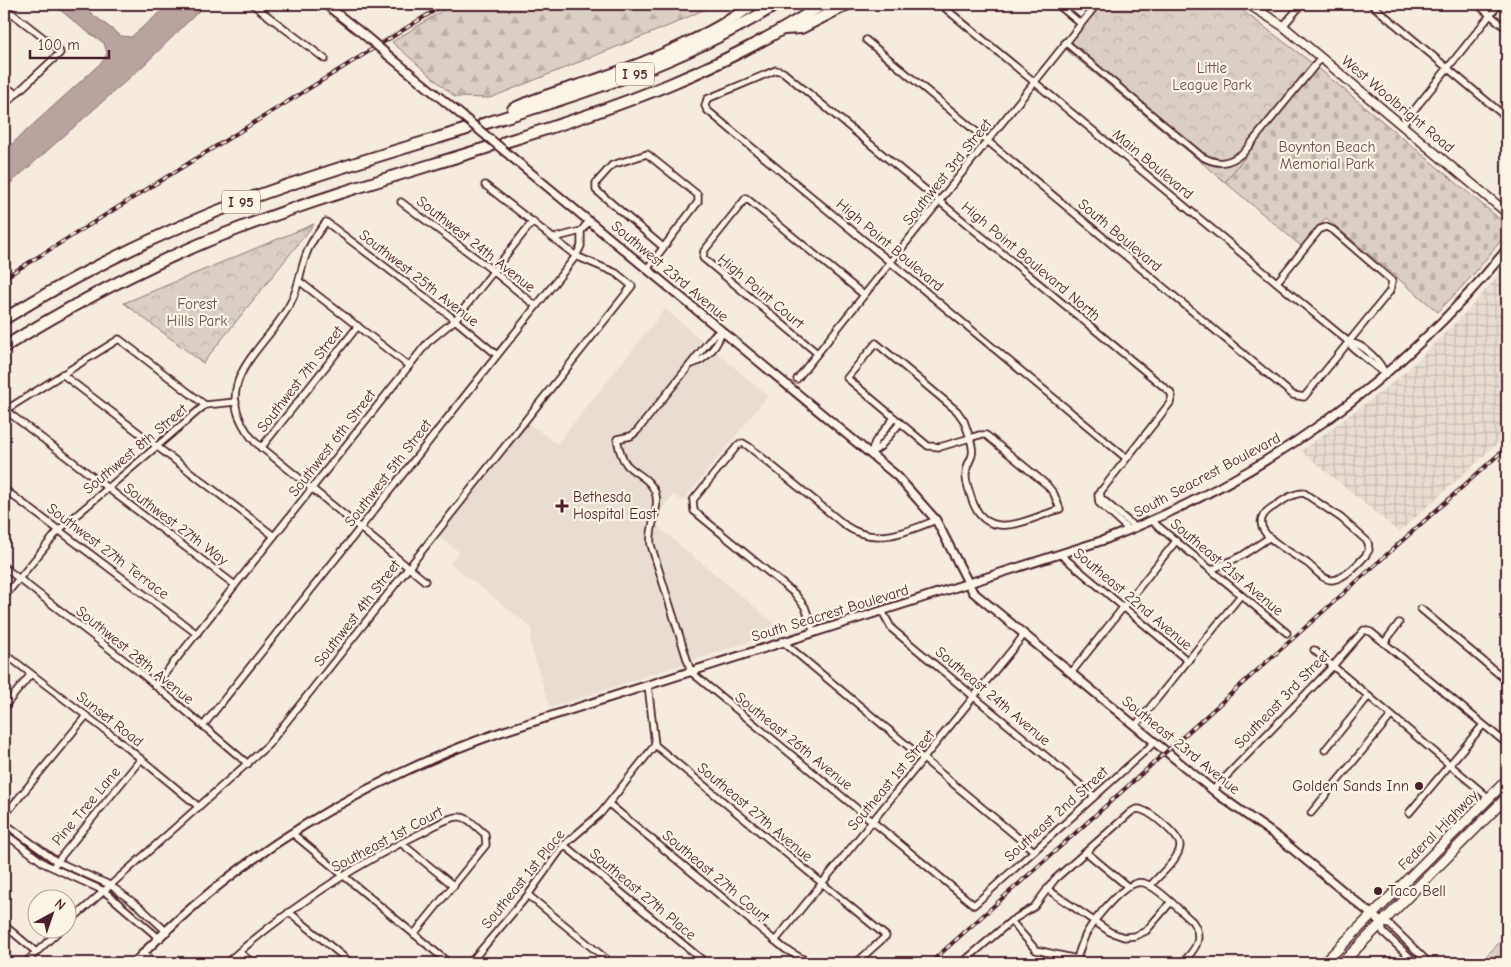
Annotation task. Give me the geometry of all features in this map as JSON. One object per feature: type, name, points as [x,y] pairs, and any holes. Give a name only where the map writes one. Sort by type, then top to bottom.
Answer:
[{"type":"highway","name":"I 95","points":[[754,4],[722,24],[666,52],[613,74],[533,100],[483,124],[598,88],[652,67],[704,44],[777,4]]},
{"type":"highway","name":"I 95","points":[[505,142],[646,96],[716,65],[783,29],[823,4]]},
{"type":"highway","points":[[783,29],[801,28],[848,4]]},
{"type":"highway","name":"I 95","points":[[4,319],[111,259],[207,215],[288,185],[467,129]]},
{"type":"highway","name":"I 95","points":[[4,347],[107,288],[211,240],[337,194],[489,147]]},
{"type":"main road","name":"West Woolbright Road","points":[[1248,4],[1271,16]]},
{"type":"main road","name":"West Woolbright Road","points":[[1259,4],[1507,213]]},
{"type":"main road","name":"Federal Highway","points":[[1324,963],[1507,780]]},
{"type":"main road","points":[[1497,791],[1500,804]]},
{"type":"main road","name":"Federal Highway","points":[[1342,963],[1507,797]]},
{"type":"main road","points":[[1456,849],[1463,837],[1489,810],[1489,798]]},
{"type":"street","points":[[252,4],[325,59]]},
{"type":"street","name":"Southwest 23rd Avenue","points":[[325,4],[870,453],[908,488],[936,520],[968,584]]},
{"type":"street","name":"Main Boulevard","points":[[940,4],[1350,343],[1356,343],[1382,365],[1386,375]]},
{"type":"street","points":[[1057,4],[1080,23]]},
{"type":"street","name":"Southwest 3rd Street","points":[[797,379],[1097,4]]},
{"type":"street","points":[[1283,26],[1302,4]]},
{"type":"street","points":[[1371,4],[1507,118]]},
{"type":"street","points":[[1477,4],[1507,29]]},
{"type":"street","points":[[1402,125],[1499,4]]},
{"type":"street","points":[[4,6],[59,50],[60,53],[4,105]]},
{"type":"street","name":"South Boulevard","points":[[866,40],[1293,396],[1300,398],[1307,396],[1350,343]]},
{"type":"street","points":[[1066,42],[1201,156],[1212,163],[1222,164],[1234,160],[1244,152],[1321,58]]},
{"type":"street","name":"High Point Boulevard North","points":[[780,70],[1170,392],[1172,396],[1170,403],[1100,491],[1101,498],[1132,529]]},
{"type":"street","name":"High Point Boulevard","points":[[780,70],[710,97],[705,102],[707,110],[1126,458]]},
{"type":"street","points":[[4,85],[16,94]]},
{"type":"street","points":[[647,269],[698,202],[697,194],[647,154],[610,167],[597,181],[596,190],[663,247]]},
{"type":"street","points":[[485,185],[576,256]]},
{"type":"street","name":"High Point Court","points":[[817,353],[703,258],[704,251],[746,198],[864,295]]},
{"type":"street","name":"Southwest 24th Avenue","points":[[401,202],[494,271],[536,306]]},
{"type":"street","name":"Southwest 6th Street","points":[[155,686],[409,366],[437,333],[454,320],[532,221]]},
{"type":"street","points":[[554,238],[581,231],[590,221]]},
{"type":"street","name":"Southwest 25th Avenue","points":[[299,281],[310,244],[326,222],[497,355]]},
{"type":"street","points":[[1277,282],[1320,229],[1326,227],[1333,230],[1392,281],[1390,291],[1350,343]]},
{"type":"street","name":"Southwest 5th Street","points":[[203,726],[576,256],[581,246],[581,231]]},
{"type":"street","name":"South Seacrest Boulevard","points":[[134,963],[238,871],[292,833],[362,792],[430,759],[501,732],[782,641],[1061,555],[1152,521],[1250,471],[1332,418],[1386,375],[1434,332],[1507,249]]},
{"type":"street","name":"Southwest 4th Street","points":[[78,914],[268,745],[632,286],[616,273],[576,256]]},
{"type":"street","points":[[409,366],[299,281],[287,309],[245,363],[238,380],[236,402],[244,427],[262,448],[425,581]]},
{"type":"street","name":"Southwest 7th Street","points":[[262,448],[358,326]]},
{"type":"street","points":[[691,672],[651,545],[649,534],[657,499],[650,484],[628,465],[617,440],[631,436],[637,431],[692,364],[712,351],[720,341],[722,331]]},
{"type":"street","points":[[4,410],[118,339],[205,405]]},
{"type":"street","points":[[900,423],[847,378],[876,343],[957,411],[964,421],[970,438],[973,453],[966,476],[976,510],[985,521],[1005,526],[1060,509],[1050,488],[986,435],[970,438],[940,447],[932,447],[900,423]]},
{"type":"street","points":[[62,374],[274,536]]},
{"type":"street","name":"Southwest 8th Street","points":[[4,597],[60,530],[205,405],[236,402]]},
{"type":"street","name":"Southwest 27th Way","points":[[4,410],[235,585]]},
{"type":"street","points":[[870,453],[875,442],[894,418]]},
{"type":"street","points":[[870,453],[880,446],[900,423]]},
{"type":"street","points":[[814,632],[806,607],[795,594],[694,511],[693,500],[738,445],[742,443],[846,526],[867,536],[891,536],[936,520]]},
{"type":"street","name":"Southwest 27th Terrace","points":[[4,488],[197,634]]},
{"type":"street","points":[[1304,493],[1341,518],[1366,539],[1369,550],[1341,578],[1329,579],[1270,537],[1261,526],[1260,519],[1264,513],[1296,494],[1304,493]]},
{"type":"street","name":"Southeast 21st Avenue","points":[[1152,521],[1287,633]]},
{"type":"street","points":[[1211,570],[1243,555],[1270,537]]},
{"type":"street","points":[[1071,673],[1176,541]]},
{"type":"street","name":"Southeast 22nd Avenue","points":[[1061,555],[1188,661]]},
{"type":"street","name":"Southwest 28th Avenue","points":[[4,567],[142,674],[248,764]]},
{"type":"street","name":"Southeast 23rd Avenue","points":[[968,584],[972,592],[1213,790],[1279,838],[1382,923]]},
{"type":"street","points":[[1135,726],[1241,595]]},
{"type":"street","points":[[1421,609],[1507,681]]},
{"type":"street","name":"Southeast 24th Avenue","points":[[882,611],[892,629],[1094,796]]},
{"type":"street","points":[[1399,623],[1384,643],[1507,744]]},
{"type":"street","name":"Southeast 3rd Street","points":[[1213,790],[1332,667],[1364,630],[1371,632],[1384,643]]},
{"type":"street","name":"Southeast 1st Street","points":[[775,941],[975,698],[1024,635]]},
{"type":"street","points":[[782,641],[1034,851]]},
{"type":"street","points":[[1314,650],[1489,798]]},
{"type":"street","name":"Sunset Road","points":[[4,653],[141,759],[199,807]]},
{"type":"street","name":"Southeast 26th Avenue","points":[[691,672],[974,905]]},
{"type":"street","points":[[4,707],[31,674]]},
{"type":"street","points":[[648,685],[655,745]]},
{"type":"street","points":[[1325,750],[1368,697]]},
{"type":"street","points":[[4,816],[86,716]]},
{"type":"street","points":[[1311,813],[1391,716]]},
{"type":"street","points":[[1409,813],[1483,725]]},
{"type":"street","name":"Southeast 2nd Street","points":[[974,905],[1155,742]]},
{"type":"street","name":"Southeast 1st Place","points":[[470,963],[528,895],[564,845],[609,804],[655,745]]},
{"type":"street","name":"Southeast 27th Avenue","points":[[655,745],[886,936],[856,963]]},
{"type":"street","name":"Pine Tree Lane","points":[[51,868],[141,759]]},
{"type":"street","name":"Southeast 27th Court","points":[[609,804],[775,941],[810,963]]},
{"type":"street","points":[[962,963],[970,961],[1011,922],[1034,907],[1055,880],[1132,812],[1138,809],[1145,811],[1176,835],[1180,846],[1176,856],[1150,886]]},
{"type":"street","name":"Southeast 1st Court","points":[[226,963],[289,912],[343,876],[401,843],[456,817],[467,819],[485,834],[487,842],[484,849],[414,934]]},
{"type":"street","points":[[4,823],[56,861],[110,885],[141,908],[167,932]]},
{"type":"street","points":[[4,833],[51,868],[104,891],[160,939]]},
{"type":"street","points":[[292,833],[449,963]]},
{"type":"street","points":[[401,843],[454,886]]},
{"type":"street","name":"Southeast 27th Place","points":[[564,845],[706,963]]},
{"type":"street","points":[[1086,852],[1127,886]]},
{"type":"street","points":[[1011,922],[1036,950],[1077,961],[1085,936],[1095,921],[1127,886],[1137,882],[1150,886],[1192,921],[1198,931],[1196,947],[1182,963]]},
{"type":"street","points":[[1048,889],[1116,936],[1135,936],[1148,928],[1170,903]]},
{"type":"street","points":[[528,895],[611,963]]},
{"type":"street","points":[[289,912],[351,963]]},
{"type":"street","points":[[1416,963],[1383,932],[1382,923],[1390,925],[1429,963]]},
{"type":"street","points":[[4,925],[35,951]]},
{"type":"street","points":[[25,963],[48,940]]},
{"type":"street","points":[[239,952],[253,963]]},
{"type":"street","points":[[143,954],[155,963]]},
{"type":"shaded area","points":[[53,4],[79,4],[121,36],[131,37],[170,4],[206,4],[144,65],[4,189],[4,151],[103,61],[107,53],[104,43]]},
{"type":"shaded area","points":[[1507,265],[1507,435],[1399,532],[1301,451],[1386,388],[1418,360],[1470,308]]},
{"type":"shaded area","name":"Bethesda Hospital East","points":[[665,309],[768,396],[683,501],[673,495],[661,510],[656,525],[781,631],[550,708],[530,643],[532,628],[450,563],[459,552],[437,535],[527,422],[557,444]]},
{"type":"green space","points":[[453,4],[716,4],[671,25],[490,98],[455,97],[392,42]]},
{"type":"green space","name":"Little League Park","points":[[1100,4],[1234,4],[1317,67],[1225,182],[1064,48]]},
{"type":"green space","name":"Boynton Beach Memorial Park","points":[[1317,67],[1507,225],[1507,233],[1473,275],[1438,312],[1326,218],[1301,246],[1225,182]]},
{"type":"green space","name":"Forest Hills Park","points":[[314,224],[203,363],[124,303]]},
{"type":"green space","points":[[1507,935],[1507,963],[1479,963]]},
{"type":"railway","points":[[4,278],[445,4]]},
{"type":"railway","points":[[930,963],[1507,447]]},
{"type":"place","name":"Bethesda Hospital East","points":[[562,506]]},
{"type":"place","name":"Golden Sands Inn","points":[[1419,786]]},
{"type":"place","name":"Taco Bell","points":[[1378,891]]}]
